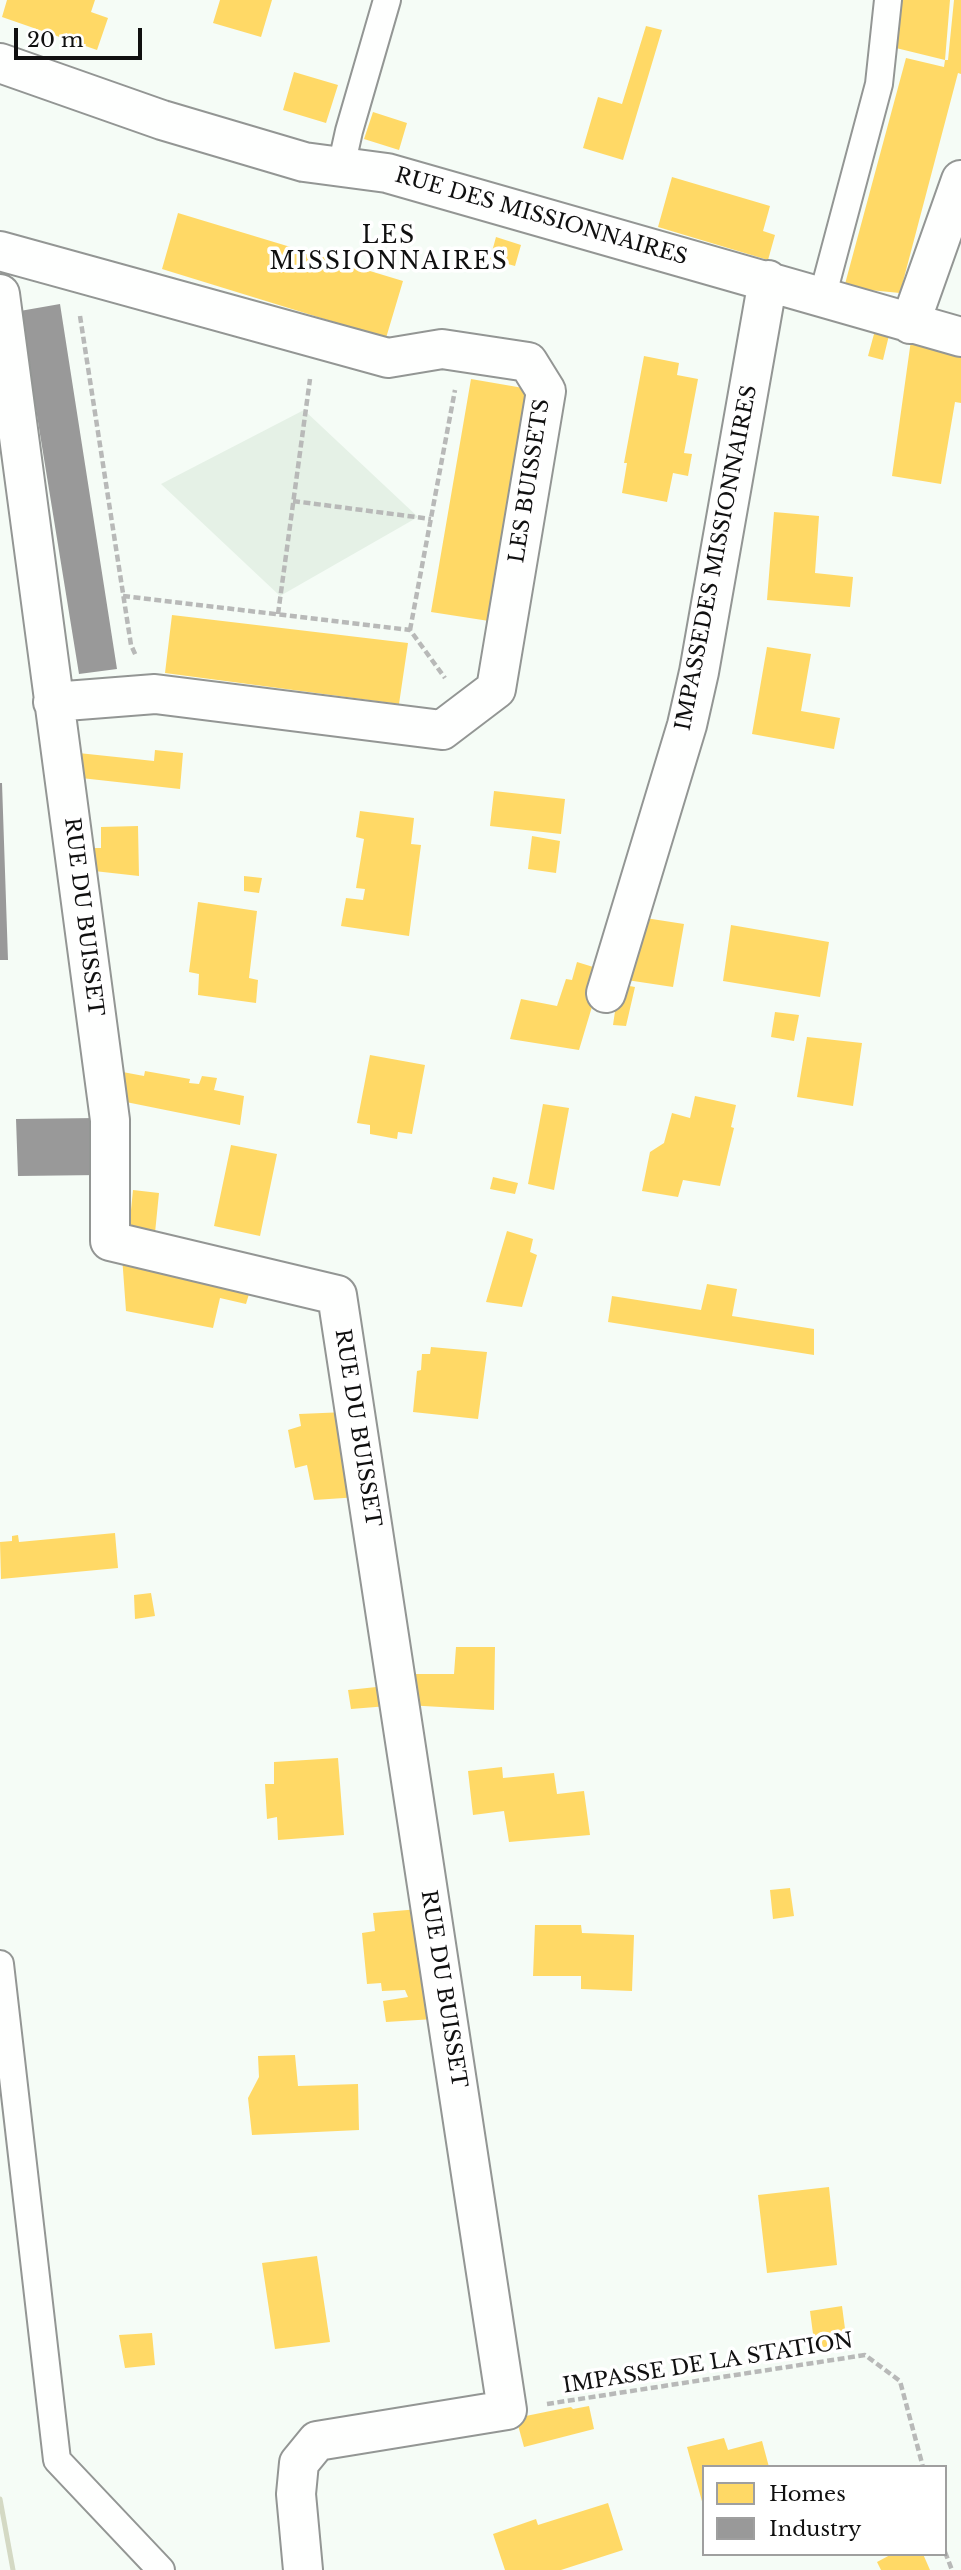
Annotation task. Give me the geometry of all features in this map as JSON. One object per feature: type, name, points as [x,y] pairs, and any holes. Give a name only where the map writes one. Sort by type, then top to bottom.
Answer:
[{"type":"street","name":"RUE DES MISSIONNAIRES","points":[[2,70],[304,162],[387,173],[961,337]]},
{"type":"street","points":[[910,324],[961,180]]},
{"type":"street","name":"LES BUISSETS","points":[[0,251],[388,358],[442,349],[528,362],[546,391],[496,689],[442,730],[155,694],[53,702]]},
{"type":"street","name":"IMPASSEDES MISSIONNAIRES","points":[[606,993],[693,699],[768,280]]},
{"type":"street","name":"RUE DU BUISSET","points":[[0,295],[8,412],[53,702],[110,1120],[110,1241],[337,1295],[507,2410]]},
{"type":"street","points":[[303,2570],[296,2494],[299,2463],[317,2441],[507,2410]]},
{"type":"lane","points":[[341,167],[387,0]]},
{"type":"lane","points":[[822,298],[879,84],[888,0]]},
{"type":"lane","points":[[0,1964],[57,2460],[161,2570]]},
{"type":"path","points":[[74,271],[131,645],[155,694]]},
{"type":"path","points":[[278,614],[304,410],[317,340]]},
{"type":"path","points":[[462,352],[410,630],[467,710]]},
{"type":"path","points":[[293,500],[431,519]]},
{"type":"path","points":[[123,596],[410,630]]},
{"type":"path","name":"IMPASSE DE LA STATION","points":[[507,2410],[864,2355],[900,2381],[922,2465]]},
{"type":"shaded area","points":[[304,410],[418,517],[280,596],[161,484]]},
{"type":"building: Homes","points":[[7,0],[95,0],[91,12],[108,18],[97,50],[2,17]]},
{"type":"building: Homes","points":[[220,0],[272,0],[261,37],[213,23]]},
{"type":"building: Homes","points":[[901,0],[950,0],[945,60],[896,48]]},
{"type":"building: Homes","points":[[954,0],[961,0],[961,74],[958,73],[900,293],[859,289],[845,284],[906,58],[944,67],[945,60],[948,60]]},
{"type":"building: Homes","points":[[646,26],[662,30],[623,160],[583,148],[598,97],[622,104]]},
{"type":"building: Homes","points":[[294,72],[338,85],[326,123],[283,110]]},
{"type":"building: Homes","points":[[373,112],[407,123],[399,150],[364,139]]},
{"type":"building: Homes","points":[[672,177],[770,206],[763,231],[775,235],[768,260],[658,227]]},
{"type":"building: Homes","points":[[178,213],[403,281],[386,338],[162,269]]},
{"type":"building: Homes","points":[[496,237],[521,245],[515,266],[490,259]]},
{"type":"building: Homes","points":[[877,323],[891,327],[883,360],[868,356]]},
{"type":"building: Homes","points":[[912,333],[961,346],[961,403],[955,402],[941,484],[892,476]]},
{"type":"building: Homes","points":[[644,356],[679,363],[677,375],[698,379],[684,453],[692,454],[688,476],[673,473],[667,502],[622,493],[627,463],[624,463]]},
{"type":"building: Homes","points":[[471,379],[529,389],[489,621],[431,612]]},
{"type":"building: Homes","points":[[774,512],[819,516],[815,573],[853,577],[850,607],[767,600]]},
{"type":"building: Homes","points":[[172,615],[408,643],[399,704],[165,673]]},
{"type":"building: Homes","points":[[767,647],[811,654],[801,711],[840,718],[834,749],[752,734]]},
{"type":"building: Homes","points":[[155,750],[183,753],[180,789],[72,777],[69,752],[154,761]]},
{"type":"building: Homes","points":[[494,791],[565,799],[561,834],[490,826]]},
{"type":"building: Homes","points":[[360,811],[414,818],[411,844],[421,845],[409,936],[341,926],[346,898],[363,900],[365,889],[356,888],[364,839],[356,837]]},
{"type":"building: Homes","points":[[138,826],[139,876],[85,870],[82,848],[101,848],[101,827]]},
{"type":"building: Homes","points":[[532,836],[560,841],[556,873],[528,869]]},
{"type":"building: Homes","points":[[244,876],[262,878],[259,893],[244,891]]},
{"type":"building: Homes","points":[[198,902],[257,911],[249,978],[258,980],[256,1003],[198,995],[199,974],[189,972]]},
{"type":"building: Homes","points":[[639,917],[684,924],[673,987],[620,979]]},
{"type":"building: Homes","points":[[731,925],[829,942],[820,997],[723,981]]},
{"type":"building: Homes","points":[[577,962],[603,970],[579,1050],[510,1039],[521,999],[557,1006],[566,979],[572,980]]},
{"type":"building: Homes","points":[[619,984],[635,987],[626,1026],[613,1025]]},
{"type":"building: Homes","points":[[775,1012],[799,1015],[794,1041],[771,1037]]},
{"type":"building: Homes","points":[[807,1037],[862,1043],[853,1106],[797,1097]]},
{"type":"building: Homes","points":[[370,1055],[425,1065],[412,1134],[398,1132],[397,1139],[370,1134],[370,1125],[357,1123]]},
{"type":"building: Homes","points":[[112,1070],[144,1076],[145,1071],[190,1079],[189,1083],[199,1084],[202,1076],[217,1078],[214,1090],[244,1096],[240,1125],[116,1100]]},
{"type":"building: Homes","points":[[695,1096],[736,1105],[731,1127],[734,1128],[720,1186],[683,1180],[678,1197],[642,1191],[650,1152],[664,1143],[672,1113],[690,1118]]},
{"type":"building: Homes","points":[[543,1104],[569,1108],[554,1190],[528,1184]]},
{"type":"building: Homes","points":[[231,1145],[277,1154],[260,1236],[214,1226]]},
{"type":"building: Homes","points":[[493,1177],[518,1183],[515,1194],[490,1189]]},
{"type":"building: Homes","points":[[133,1190],[159,1193],[155,1233],[129,1230]]},
{"type":"building: Homes","points":[[507,1231],[533,1239],[530,1252],[537,1255],[522,1307],[486,1302]]},
{"type":"building: Homes","points":[[122,1256],[252,1284],[246,1304],[220,1298],[213,1328],[126,1311]]},
{"type":"building: Homes","points":[[707,1284],[737,1289],[732,1316],[814,1329],[814,1355],[608,1322],[612,1296],[701,1310]]},
{"type":"building: Homes","points":[[431,1347],[487,1352],[478,1419],[413,1412],[417,1371],[421,1370],[422,1354],[430,1354]]},
{"type":"building: Homes","points":[[346,1412],[359,1497],[314,1500],[307,1465],[295,1468],[288,1430],[301,1426],[299,1414]]},
{"type":"building: Homes","points":[[115,1533],[118,1568],[1,1579],[0,1542],[12,1541],[12,1536],[18,1535],[19,1542]]},
{"type":"building: Homes","points":[[151,1593],[155,1616],[135,1619],[134,1595]]},
{"type":"building: Homes","points":[[456,1647],[495,1647],[494,1710],[406,1705],[401,1674],[454,1674]]},
{"type":"building: Homes","points":[[386,1686],[388,1706],[351,1709],[348,1690]]},
{"type":"building: Homes","points":[[338,1758],[344,1835],[278,1840],[277,1817],[267,1819],[265,1784],[274,1784],[274,1762]]},
{"type":"building: Homes","points":[[502,1767],[503,1778],[554,1773],[557,1794],[584,1791],[590,1835],[509,1842],[504,1811],[473,1815],[468,1771]]},
{"type":"building: Homes","points":[[790,1888],[794,1916],[773,1919],[770,1890]]},
{"type":"building: Homes","points":[[419,1909],[434,2019],[386,2022],[383,2001],[408,1997],[405,1990],[382,1991],[381,1983],[367,1984],[362,1933],[375,1931],[373,1913]]},
{"type":"building: Homes","points":[[535,1925],[581,1925],[582,1933],[634,1935],[632,1991],[581,1989],[581,1976],[533,1976]]},
{"type":"building: Homes","points":[[295,2055],[298,2086],[358,2084],[359,2130],[252,2135],[248,2098],[259,2077],[258,2056]]},
{"type":"building: Homes","points":[[829,2187],[837,2265],[767,2273],[758,2195]]},
{"type":"building: Homes","points":[[317,2256],[330,2342],[275,2349],[262,2263]]},
{"type":"building: Homes","points":[[842,2306],[847,2344],[815,2349],[810,2311]]},
{"type":"building: Homes","points":[[152,2333],[155,2365],[125,2368],[119,2335]]},
{"type":"building: Homes","points":[[589,2406],[594,2429],[524,2447],[516,2418]]},
{"type":"building: Homes","points":[[724,2438],[728,2450],[762,2441],[768,2465],[702,2465],[702,2501],[687,2447]]},
{"type":"building: Homes","points":[[608,2503],[623,2550],[561,2570],[505,2570],[493,2534],[536,2519],[538,2525]]},
{"type":"building: Homes","points":[[888,2556],[924,2556],[930,2570],[881,2570],[877,2562]]},
{"type":"building: Industry","points":[[60,304],[117,669],[79,674],[20,311]]},
{"type":"building: Industry","points":[[2,783],[8,960],[0,960]]},
{"type":"building: Industry","points":[[98,1118],[100,1175],[18,1176],[16,1119]]},
{"type":"railway","points":[[0,2499],[13,2570]]},
{"type":"district","name":"LES MISSIONNAIRES","points":[[389,250]]}]
